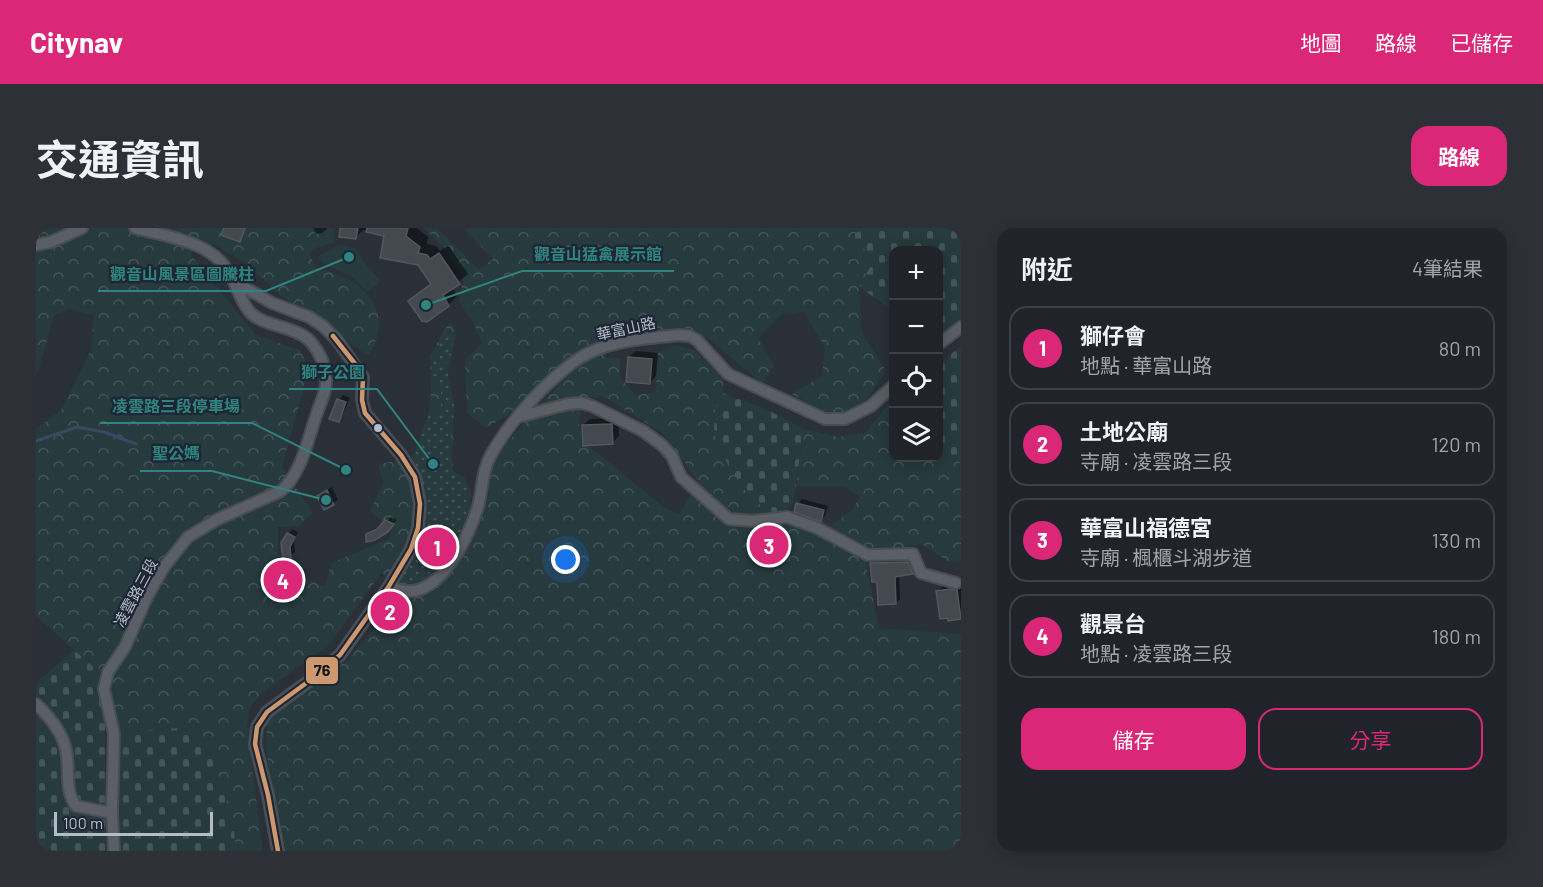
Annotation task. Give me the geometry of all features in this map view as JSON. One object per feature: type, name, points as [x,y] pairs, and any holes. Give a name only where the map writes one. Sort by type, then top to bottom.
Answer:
[{"type":"street","points":[[36,245],[51,242],[82,228]]},
{"type":"street","points":[[135,228],[204,248],[222,263],[235,282],[272,303],[309,317],[323,326],[337,340],[363,377],[362,400],[365,413],[401,455],[415,477],[420,504],[418,528],[411,549],[389,586],[340,655],[267,712],[257,727],[255,744],[268,795],[278,851]]},
{"type":"street","name":"凌雲路三段","points":[[114,851],[112,813],[114,734],[104,689],[108,672],[125,647],[158,577],[188,537],[219,519],[281,491],[286,486],[299,464],[326,384],[324,366],[319,353],[309,340],[290,328],[267,322],[250,312],[235,282]]},
{"type":"street","points":[[943,341],[961,327]]},
{"type":"street","name":"華富山路","points":[[389,586],[408,592],[427,587],[456,556],[477,509],[483,474],[491,454],[518,417],[552,381],[578,359],[600,348],[679,334],[690,336],[697,340],[728,374],[825,419],[845,419],[871,406],[889,390]]},
{"type":"street","points":[[518,417],[568,404],[581,403],[592,406],[643,431],[662,445],[672,456],[681,477],[729,519],[753,521],[787,517],[817,528],[868,555],[913,554],[921,573],[956,583]]},
{"type":"street","points":[[36,704],[62,736],[67,753],[69,797],[76,806],[112,813]]},
{"type":"green space","points":[[36,228],[335,228],[334,243],[315,248],[309,253],[316,268],[332,272],[360,287],[377,310],[379,324],[376,339],[368,356],[324,323],[281,296],[248,265],[214,244],[194,244],[191,255],[256,335],[300,350],[309,369],[282,467],[313,513],[299,526],[278,527],[278,561],[266,567],[281,592],[307,579],[324,586],[332,563],[390,538],[391,529],[370,511],[383,483],[378,464],[411,459],[426,439],[431,392],[430,356],[450,321],[456,330],[447,380],[455,407],[451,466],[467,533],[479,528],[486,487],[495,459],[531,413],[558,387],[549,375],[508,415],[486,428],[467,413],[465,361],[482,342],[459,302],[463,280],[445,249],[424,228],[437,228],[479,270],[493,259],[463,228],[866,228],[852,235],[874,260],[859,287],[862,333],[886,371],[864,401],[849,412],[830,413],[792,394],[822,376],[825,348],[804,312],[782,314],[758,338],[774,366],[763,384],[709,339],[685,328],[607,343],[606,358],[621,359],[620,378],[636,395],[656,392],[657,353],[675,345],[694,350],[723,380],[723,393],[715,408],[779,515],[833,524],[852,510],[860,497],[845,487],[796,487],[804,429],[839,437],[866,432],[888,404],[889,462],[943,462],[943,452],[961,463],[961,561],[950,562],[921,544],[864,555],[879,628],[961,634],[961,851],[283,851],[266,750],[267,723],[278,709],[349,659],[400,596],[382,572],[327,647],[263,692],[250,707],[247,727],[263,851],[235,851],[234,823],[214,763],[193,727],[121,732],[105,725],[97,670],[36,616],[36,429],[61,410],[91,350],[94,315],[69,309],[54,316],[36,378]],"holes":[[[603,396],[664,434],[698,481],[679,515],[662,506],[584,442],[578,420],[584,401]]]},
{"type":"green space","points":[[866,228],[961,228],[961,321],[943,333],[943,246],[889,246],[889,307],[859,287],[874,260],[852,235]]},
{"type":"green space","points":[[338,245],[355,248],[381,281],[367,292],[353,277],[325,264],[317,257]]},
{"type":"green space","points":[[443,334],[455,338],[446,363],[455,412],[450,429],[453,471],[467,482],[470,495],[469,510],[464,526],[446,556],[422,579],[411,585],[399,579],[418,543],[424,524],[426,503],[423,486],[412,458],[429,414],[441,414],[441,386],[431,384],[431,370]]},
{"type":"green space","points":[[961,346],[961,463],[943,452],[943,361]]},
{"type":"green space","points":[[723,393],[766,409],[804,429],[793,503],[779,515],[752,500],[728,465],[714,434],[715,408]]},
{"type":"green space","points":[[74,650],[97,670],[105,725],[106,851],[36,851],[36,683]]},
{"type":"green space","points":[[193,727],[214,763],[234,823],[235,851],[119,851],[117,837],[121,732]]},
{"type":"building","points":[[224,228],[245,228],[240,242],[221,235]]},
{"type":"building","points":[[340,228],[358,228],[356,239],[339,237]]},
{"type":"building","points":[[367,228],[408,228],[406,236],[420,247],[418,253],[427,255],[430,259],[439,253],[460,284],[443,295],[449,306],[427,322],[422,321],[408,301],[431,284],[418,265],[380,258],[384,236],[366,232]]},
{"type":"building","points":[[628,357],[652,359],[650,384],[626,382]]},
{"type":"building","points":[[337,399],[346,402],[339,422],[329,419]]},
{"type":"building","points":[[612,424],[613,444],[583,446],[582,425]]},
{"type":"building","points":[[327,490],[334,505],[324,510],[317,496]]},
{"type":"building","points":[[796,503],[824,510],[821,522],[794,512]]},
{"type":"building","points":[[385,520],[394,524],[388,532],[375,540],[366,542],[366,534],[377,529]]},
{"type":"building","points":[[287,533],[295,537],[290,547],[291,558],[283,561],[281,543]]},
{"type":"building","points":[[908,562],[913,574],[895,577],[896,604],[878,605],[877,582],[872,582],[870,563]]},
{"type":"building","points":[[283,570],[291,573],[294,581],[291,589],[283,592],[275,589],[272,581],[275,573]]},
{"type":"building","points":[[957,590],[961,619],[948,621],[948,618],[940,619],[936,591]]},
{"type":"building","points":[[386,603],[401,608],[397,620],[378,614]]},
{"type":"waterway","points":[[36,441],[77,427],[104,432],[136,444]]},
{"type":"transit line","name":"76","points":[[278,851],[268,795],[255,744],[257,727],[267,712],[340,655],[389,586],[411,549],[418,528],[420,504],[415,477],[401,455],[365,413],[362,400],[363,377],[333,336]]},
{"type":"place","name":"觀音山風景區圖騰柱","points":[[349,257]]},
{"type":"place","name":"觀音山猛禽展示館","points":[[426,305]]},
{"type":"place","name":"獅子公園","points":[[433,464]]},
{"type":"place","name":"凌雲路三段停車場","points":[[346,470]]},
{"type":"place","name":"聖公媽","points":[[326,500]]},
{"type":"place","name":"華富山福德宮","points":[[769,545]]},
{"type":"place","name":"獅仔會","points":[[437,547]]},
{"type":"place","name":"觀景台","points":[[283,580]]},
{"type":"place","name":"土地公廟","points":[[390,611]]}]
